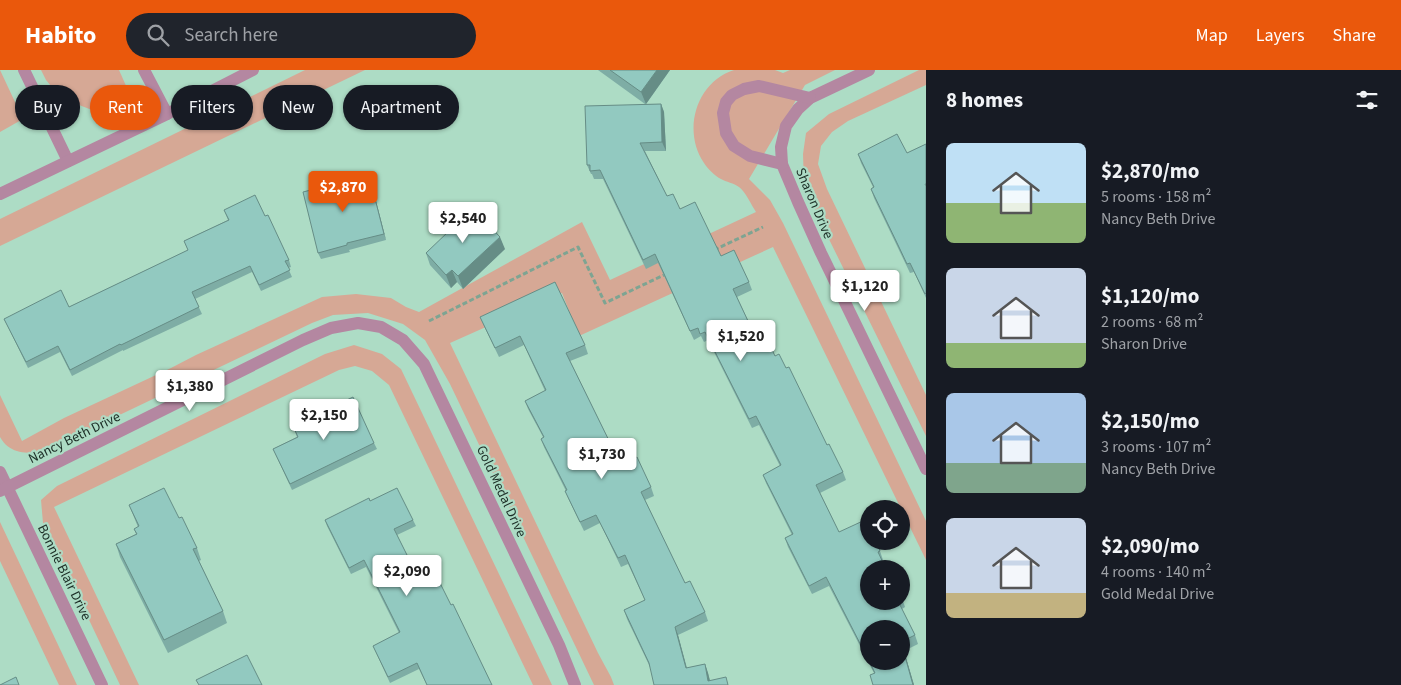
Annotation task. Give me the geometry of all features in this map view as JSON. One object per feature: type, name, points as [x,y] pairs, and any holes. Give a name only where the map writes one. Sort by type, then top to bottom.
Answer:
[{"type":"street","points":[[24,70],[68,161]]},
{"type":"street","points":[[144,70],[166,114]]},
{"type":"street","points":[[0,194],[166,114],[252,70]]},
{"type":"street","points":[[810,98],[869,70]]},
{"type":"street","name":"Sharon Drive","points":[[782,164],[750,156],[734,146],[726,132],[723,113],[726,102],[732,95],[744,89],[759,86],[810,98]]},
{"type":"street","name":"Sharon Drive","points":[[810,98],[798,109],[786,126],[781,147],[782,164],[821,253],[926,469]]},
{"type":"street","name":"Nancy Beth Drive","points":[[4,489],[303,340],[331,328],[358,323],[380,327]]},
{"type":"street","name":"Gold Medal Drive","points":[[380,327],[403,340],[424,364],[559,645],[576,685]]},
{"type":"street","name":"Bonnie Blair Drive","points":[[0,472],[4,489],[102,685]]},
{"type":"path","points":[[710,252],[763,227]]},
{"type":"path","points":[[429,321],[578,247],[605,303],[666,273]]},
{"type":"shaded area","points":[[0,70],[15,102],[15,124],[0,132]]},
{"type":"shaded area","points":[[41,70],[119,70],[126,85],[90,85],[90,109],[80,105],[80,85],[50,85]]},
{"type":"shaded area","points":[[305,70],[365,70],[333,85],[274,85]]},
{"type":"shaded area","points":[[734,70],[775,70],[783,73],[790,70],[835,70],[805,85],[749,179],[770,200],[783,223],[926,521],[926,560],[910,527],[910,500],[897,500],[773,247],[579,336],[562,293],[450,343],[614,685],[594,685],[450,384],[425,340],[403,324],[368,313],[333,315],[312,323],[40,453],[22,452],[12,449],[0,437],[0,395],[22,441],[64,418],[322,297],[356,294],[391,298],[419,312],[582,222],[610,280],[756,212],[741,189],[714,174],[704,163],[697,150],[694,137],[696,109],[710,85],[721,76]]},
{"type":"shaded area","points":[[919,70],[926,70],[926,85],[848,121],[832,132],[821,146],[818,164],[827,189],[926,395],[926,436],[804,185],[803,154],[806,133],[829,114]]},
{"type":"shaded area","points":[[263,91],[263,119],[253,124],[253,95]]},
{"type":"shaded area","points":[[182,130],[241,130],[0,246],[0,219]]},
{"type":"shaded area","points":[[354,345],[382,354],[401,369],[552,685],[533,685],[389,385],[372,371],[355,366],[339,370],[54,507],[139,685],[120,685],[43,523],[41,500],[57,486],[325,354]]},
{"type":"shaded area","points":[[0,522],[77,685],[59,685],[0,561]]},
{"type":"building","points":[[610,70],[657,70],[641,92]]},
{"type":"building","points":[[661,104],[662,142],[640,143],[667,196],[673,194],[680,209],[695,202],[721,256],[734,250],[749,282],[733,289],[756,338],[764,333],[775,356],[779,354],[786,368],[789,367],[827,445],[829,444],[843,472],[816,485],[839,532],[860,522],[860,550],[880,551],[878,552],[882,560],[860,560],[860,610],[902,610],[908,620],[860,620],[860,643],[826,577],[809,586],[785,538],[793,534],[763,475],[781,465],[756,416],[749,419],[705,332],[700,334],[698,328],[690,331],[655,254],[643,260],[600,170],[590,171],[590,165],[587,165],[585,106]]},
{"type":"building","points":[[897,134],[907,153],[926,144],[925,294],[910,263],[907,264],[871,189],[874,187],[858,154]]},
{"type":"building","points":[[369,175],[384,234],[347,243],[347,245],[318,253],[303,192]]},
{"type":"building","points":[[255,195],[265,216],[268,215],[289,260],[285,261],[290,270],[259,285],[250,266],[192,292],[199,307],[70,370],[58,346],[26,362],[4,319],[61,290],[69,307],[188,250],[184,241],[229,220],[224,210]]},
{"type":"building","points":[[473,208],[500,237],[458,276],[452,270],[446,275],[426,253]]},
{"type":"building","points":[[555,282],[585,345],[566,353],[621,465],[637,457],[651,487],[641,492],[685,583],[690,581],[705,612],[675,627],[686,668],[705,664],[708,681],[726,677],[728,685],[654,685],[649,663],[624,610],[645,600],[625,555],[618,558],[596,515],[580,522],[565,491],[567,490],[541,439],[544,437],[525,401],[546,390],[520,336],[495,348],[480,317]]},
{"type":"building","points":[[353,397],[374,443],[290,484],[273,449],[298,437],[293,426]]},
{"type":"building","points":[[164,488],[179,518],[182,517],[197,548],[193,549],[223,611],[164,640],[116,544],[137,534],[134,529],[139,526],[129,505]]},
{"type":"building","points":[[397,488],[413,520],[394,529],[419,579],[434,571],[451,605],[453,604],[492,685],[427,685],[417,663],[388,677],[373,646],[400,632],[364,560],[349,568],[325,520],[369,498],[370,501]]},
{"type":"building","points":[[910,625],[915,635],[910,638]]},
{"type":"building","points":[[247,655],[262,685],[199,685],[196,680]]},
{"type":"building","points":[[874,670],[909,670],[913,685],[873,685],[870,675],[875,673]]},
{"type":"building","points":[[16,677],[19,685],[0,685]]}]
